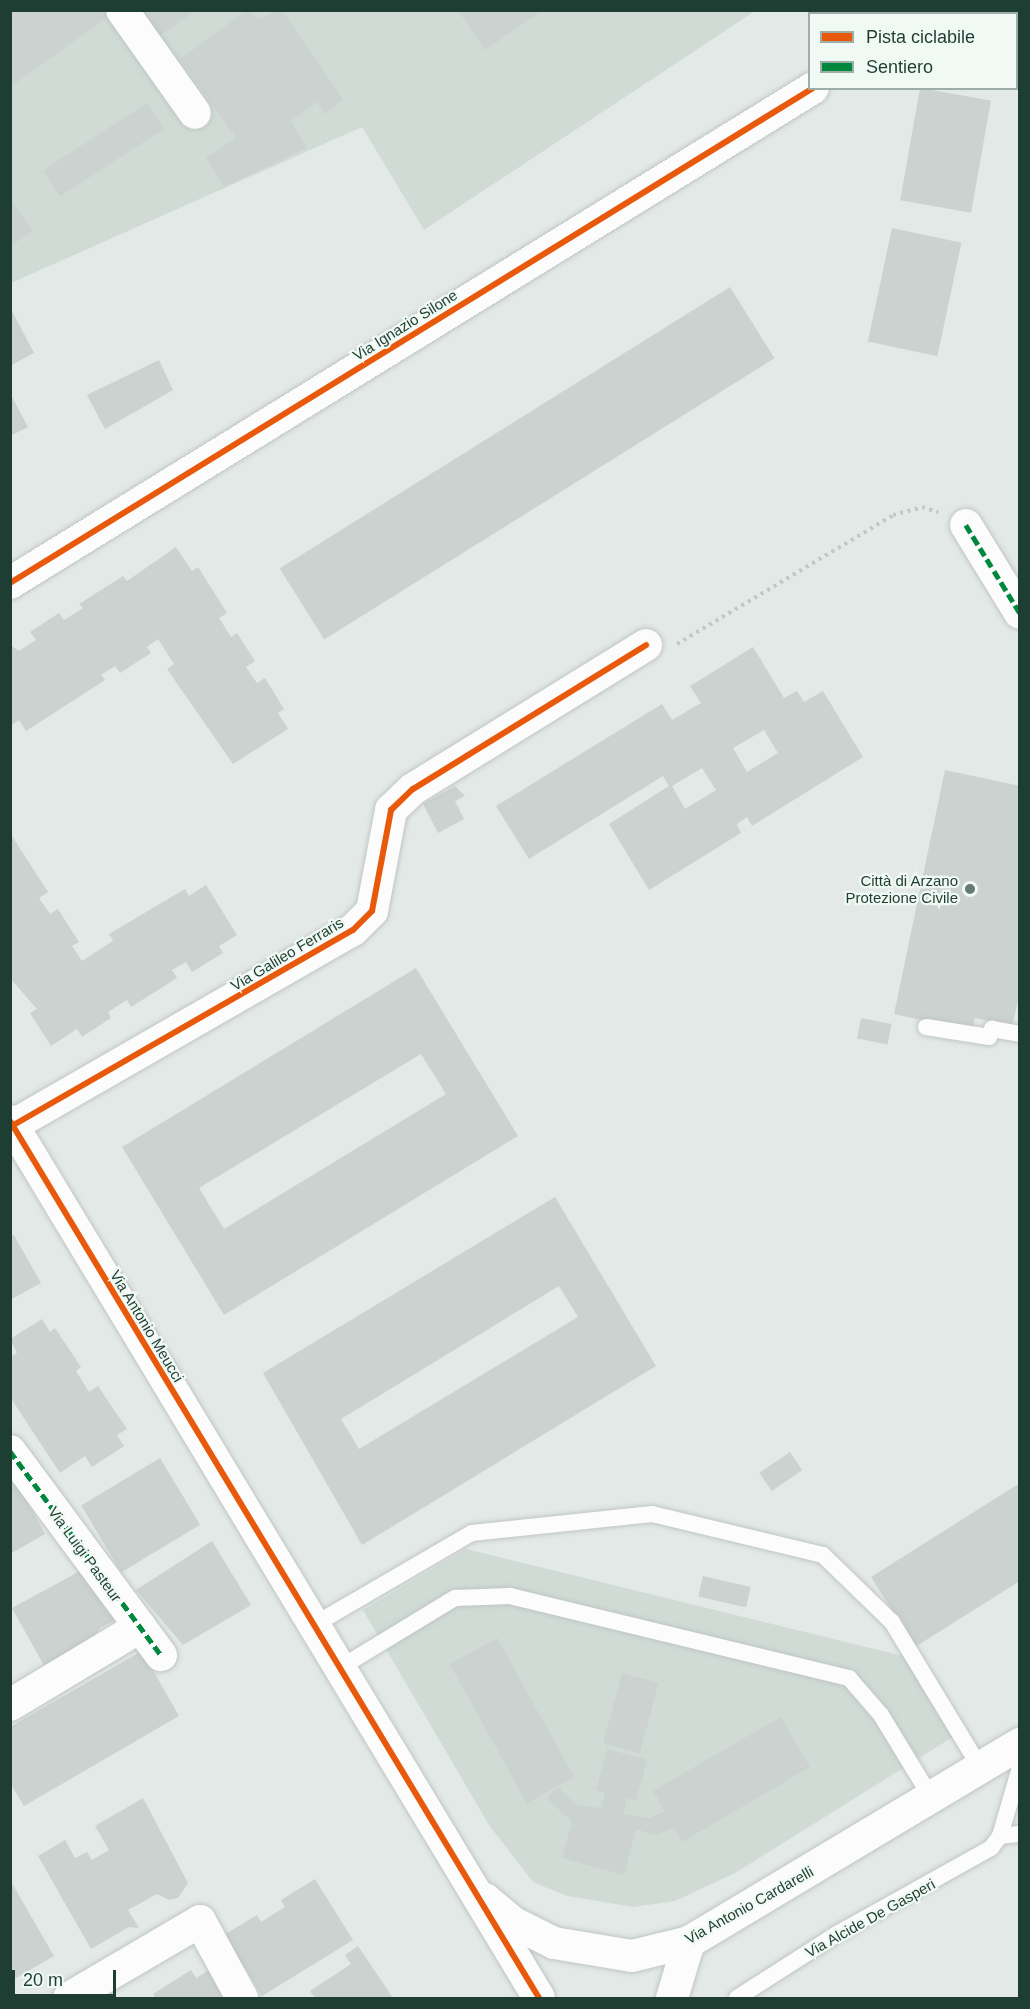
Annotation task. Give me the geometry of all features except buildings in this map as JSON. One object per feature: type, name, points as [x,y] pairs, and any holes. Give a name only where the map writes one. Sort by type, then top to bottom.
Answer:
[{"type":"street","points":[[122,10],[195,113]]},
{"type":"street","name":"Via Ignazio Silone","points":[[10,582],[810,90]]},
{"type":"street","points":[[966,525],[1020,613]]},
{"type":"street","name":"Via Galileo Ferraris","points":[[12,1125],[353,930],[372,911],[391,810],[413,789],[646,645]]},
{"type":"street","name":"Via Antonio Meucci","points":[[12,1125],[466,1883]]},
{"type":"street","name":"Via Luigi Pasteur","points":[[10,1451],[161,1655]]},
{"type":"street","points":[[10,1705],[140,1627]]},
{"type":"street","name":"Via Antonio Cardarelli","points":[[466,1883],[512,1922],[554,1943],[632,1956],[689,1942],[932,1799],[1020,1744]]},
{"type":"street","points":[[466,1883],[539,1998]]},
{"type":"street","points":[[69,1998],[200,1921],[242,1998]]},
{"type":"street","points":[[672,1998],[689,1942]]},
{"type":"lane","points":[[926,1027],[989,1037],[992,1029],[1020,1034]]},
{"type":"lane","points":[[312,1626],[472,1533],[652,1514],[823,1555],[892,1622],[981,1768]]},
{"type":"lane","points":[[338,1669],[455,1598],[510,1596],[849,1678],[881,1715],[932,1799]]},
{"type":"lane","points":[[1019,1774],[1000,1836],[1020,1834]]},
{"type":"lane","name":"Via Alcide De Gasperi","points":[[737,1998],[837,1934],[973,1862],[1000,1836]]},
{"type":"path","points":[[646,645],[673,646],[905,509],[922,507],[966,525]]},
{"type":"shaded area","points":[[11,11],[755,11],[424,230],[362,127],[11,283]]},
{"type":"shaded area","points":[[466,1549],[903,1656],[953,1737],[735,1873],[675,1901],[633,1907],[567,1896],[533,1882],[489,1825],[363,1610]]},
{"type":"marked path","points":[[966,525],[1020,613]]},
{"type":"marked path","points":[[10,1451],[161,1655]]},
{"type":"cycle path","points":[[10,583],[810,90]]},
{"type":"cycle path","points":[[10,1127],[353,930],[372,911],[391,810],[413,789],[646,645]]},
{"type":"cycle path","points":[[10,1121],[539,1998]]},
{"type":"place","name":"Città di Arzano Protezione Civile","points":[[970,889]]}]
